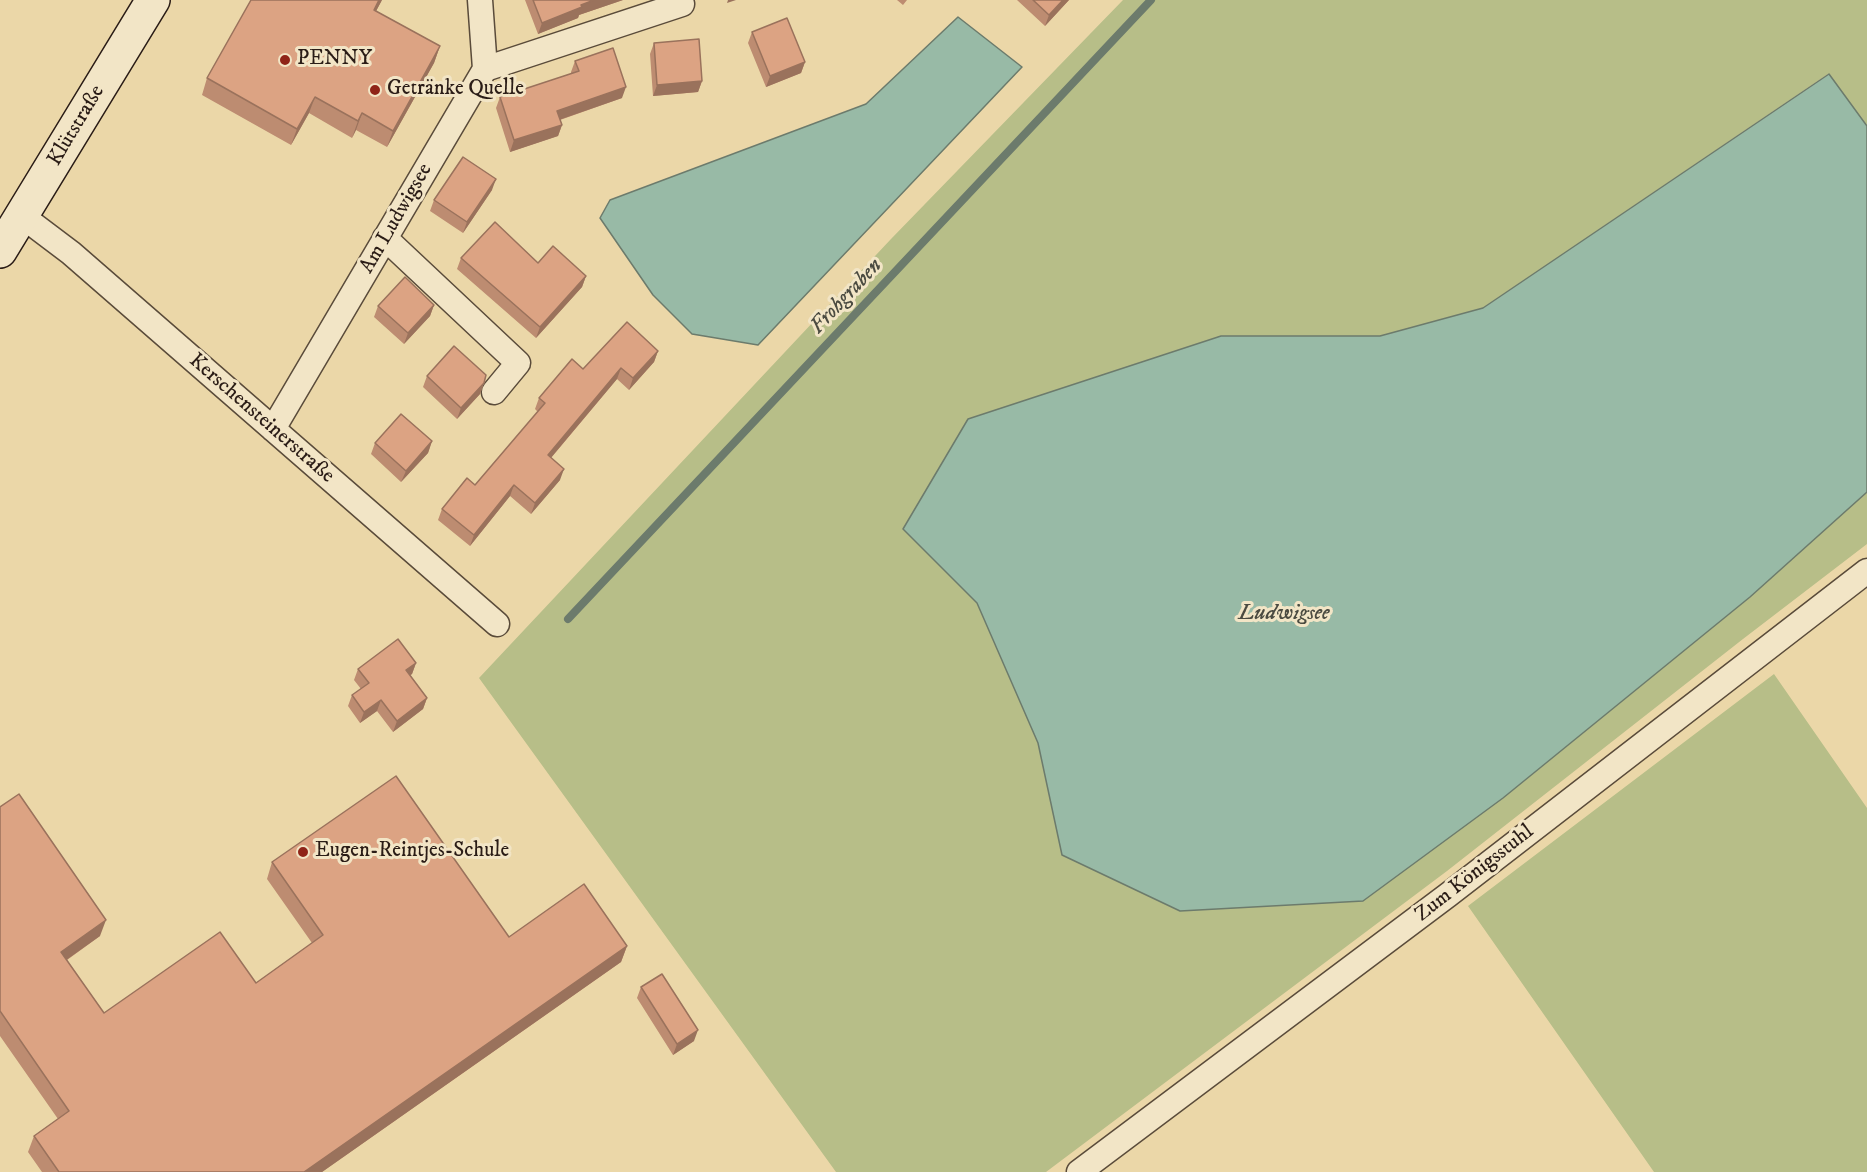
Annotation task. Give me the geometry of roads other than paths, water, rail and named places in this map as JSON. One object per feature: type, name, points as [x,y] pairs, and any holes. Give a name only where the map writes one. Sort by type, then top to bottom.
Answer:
[{"type":"main road","name":"Klütstraße","points":[[0,251],[153,0]]},
{"type":"street","points":[[480,0],[485,69],[682,4]]},
{"type":"street","name":"Am Ludwigsee","points":[[273,429],[485,69]]},
{"type":"street","name":"Kerschensteinerstraße","points":[[22,216],[71,253],[497,624]]},
{"type":"street","points":[[385,238],[518,363],[494,392]]},
{"type":"street","name":"Zum Königsstuhl","points":[[1079,1172],[1448,895],[1867,571]]},
{"type":"water","points":[[958,17],[1022,67],[758,345],[692,334],[653,295],[600,218],[610,200],[866,104]]},
{"type":"water","name":"Ludwigsee","points":[[1829,74],[1867,126],[1867,492],[1750,597],[1503,798],[1363,901],[1180,911],[1062,855],[1038,743],[977,603],[903,529],[968,419],[1221,336],[1380,336],[1483,308]]},
{"type":"waterway","name":"Frohgraben","points":[[568,619],[1151,0]]},
{"type":"place","name":"PENNY","points":[[285,60]]},
{"type":"place","name":"Getränke Quelle","points":[[375,90]]},
{"type":"place","name":"Eugen-Reintjes-Schule","points":[[303,852]]}]
